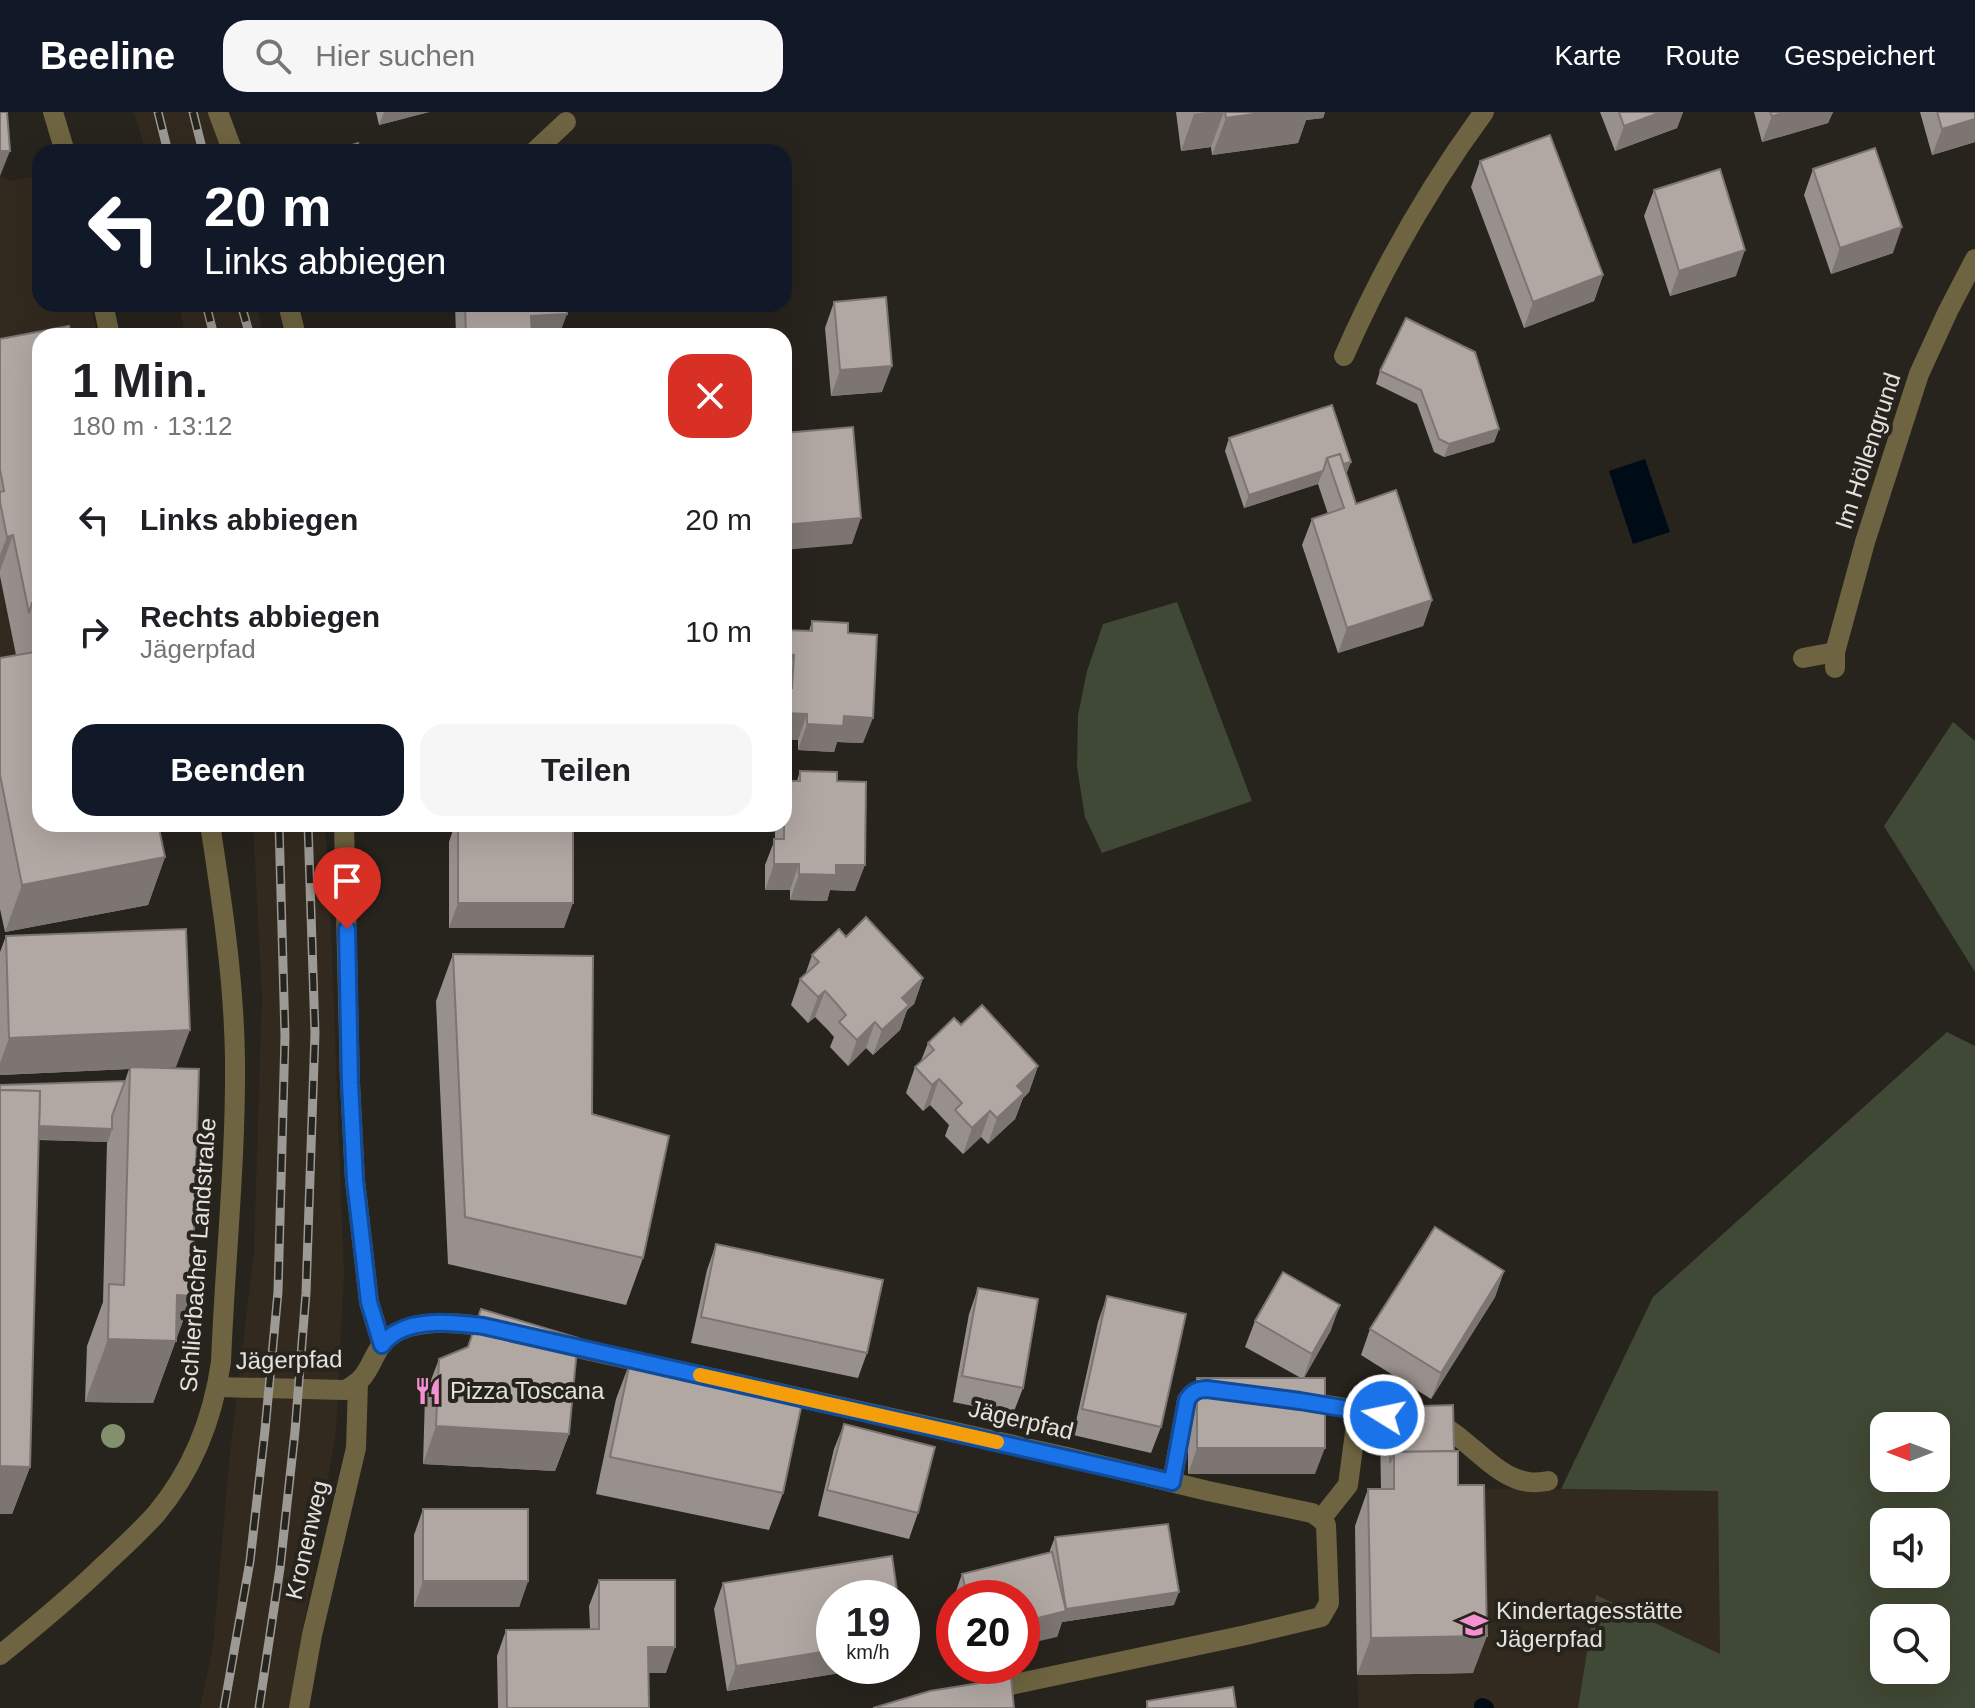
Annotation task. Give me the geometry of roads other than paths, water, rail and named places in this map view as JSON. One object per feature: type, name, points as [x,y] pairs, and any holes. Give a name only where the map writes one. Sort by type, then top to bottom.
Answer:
[{"type":"street","points":[[53,112],[63,144]]},
{"type":"street","points":[[218,112],[230,144]]},
{"type":"street","points":[[1344,356],[1416,213],[1484,112]]},
{"type":"street","points":[[543,144],[566,122]]},
{"type":"street","name":"Im Höllengrund","points":[[1803,658],[1835,660],[1865,542],[1919,374],[1975,259]]},
{"type":"street","name":"Schlierbacher Landstraße","points":[[0,1655],[74,1595],[156,1513],[181,1477],[202,1438],[217,1387],[221,1362],[235,1057],[230,960],[211,832]]},
{"type":"street","points":[[344,832],[354,1167],[369,1302],[382,1345]]},
{"type":"street","name":"Jägerpfad","points":[[217,1387],[345,1390],[358,1383],[382,1345],[395,1333],[410,1326],[470,1324],[1312,1513],[1321,1519]]},
{"type":"street","name":"Kronenweg","points":[[299,1708],[312,1635],[356,1448],[358,1383]]},
{"type":"street","points":[[1172,1482],[1187,1400],[1191,1393],[1199,1389],[1238,1393]]},
{"type":"street","points":[[1284,1399],[1436,1423],[1511,1476],[1529,1482],[1548,1481]]},
{"type":"street","points":[[965,1695],[1321,1617],[1329,1603],[1328,1534],[1321,1519],[1348,1485],[1358,1410]]},
{"type":"waterway","points":[[1482,1706],[1486,1708]]},
{"type":"railway","points":[[158,112],[166,144]]},
{"type":"railway","points":[[193,112],[201,144]]},
{"type":"railway","points":[[208,312],[212,328]]},
{"type":"railway","points":[[243,312],[248,328]]},
{"type":"railway","points":[[224,1708],[250,1561],[278,1292],[285,1036],[279,832]]},
{"type":"railway","points":[[259,1708],[280,1568],[306,1293],[315,1033],[308,832]]},
{"type":"place","name":"Pizza Toscana","points":[[428,1391]]},
{"type":"place","name":"Kindertagesstätte Jägerpfad","points":[[1474,1625]]}]
